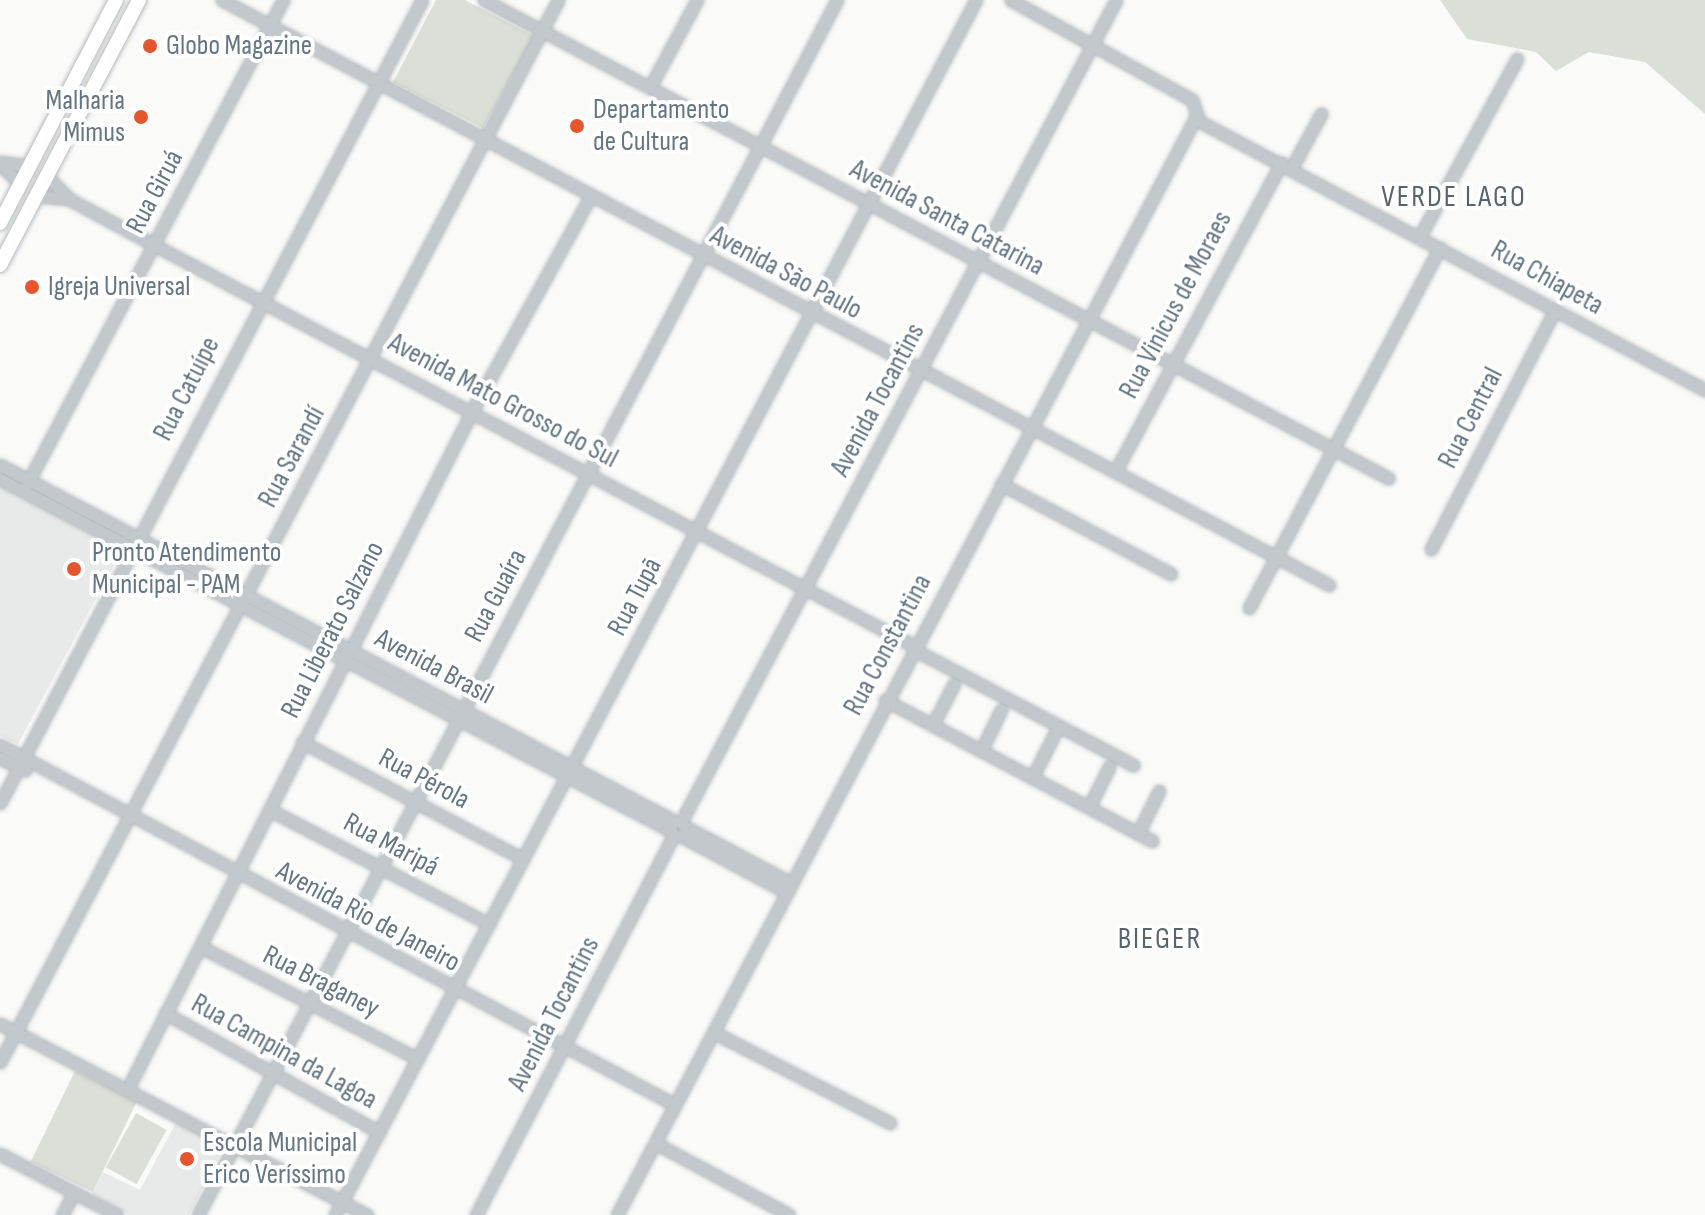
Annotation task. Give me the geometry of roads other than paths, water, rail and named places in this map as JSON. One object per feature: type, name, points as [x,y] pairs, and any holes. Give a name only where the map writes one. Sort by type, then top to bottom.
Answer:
[{"type":"main road","points":[[0,223],[116,0]]},
{"type":"main road","points":[[0,265],[139,0]]},
{"type":"street","name":"Avenida São Paulo","points":[[222,0],[378,86],[921,372],[1032,425],[1329,585]]},
{"type":"street","name":"Rua Giruá","points":[[27,485],[283,0]]},
{"type":"street","name":"Rua Catuípe","points":[[0,803],[260,300],[422,0]]},
{"type":"street","name":"Avenida Santa Catarina","points":[[484,0],[1388,478]]},
{"type":"street","name":"Rua Sarandí","points":[[0,1062],[558,0]]},
{"type":"street","points":[[650,87],[697,0]]},
{"type":"street","name":"Rua Guaíra","points":[[198,1215],[837,0]]},
{"type":"street","name":"Rua Tupã","points":[[335,1215],[976,0]]},
{"type":"street","points":[[1011,0],[1092,42],[1192,100],[1195,119]]},
{"type":"street","name":"Avenida Tocantins","points":[[476,1215],[1116,0]]},
{"type":"street","points":[[1420,236],[1517,59]]},
{"type":"street","name":"Rua Vinicus de Moraes","points":[[1116,470],[1170,362],[1286,166],[1321,114]]},
{"type":"street","name":"Rua Chiapeta","points":[[1195,119],[1705,390]]},
{"type":"street","name":"Rua Constantina","points":[[617,1215],[885,700],[1195,119]]},
{"type":"street","points":[[0,163],[30,166]]},
{"type":"street","points":[[0,163],[20,184]]},
{"type":"street","points":[[48,177],[69,199]]},
{"type":"street","points":[[37,196],[69,199]]},
{"type":"street","name":"Rua Liberato Salzano","points":[[127,1090],[472,411],[590,197]]},
{"type":"street","name":"Avenida Mato Grosso do Sul","points":[[69,199],[805,586],[1133,765]]},
{"type":"street","points":[[1249,608],[1440,247]]},
{"type":"street","name":"Rua Central","points":[[1431,549],[1555,310]]},
{"type":"street","name":"Avenida Brasil","points":[[0,465],[27,485],[788,887]]},
{"type":"street","name":"Avenida Brasil","points":[[0,479],[27,485]]},
{"type":"street","points":[[1001,484],[1171,574]]},
{"type":"street","points":[[933,724],[954,684]]},
{"type":"street","points":[[885,700],[1152,841]]},
{"type":"street","points":[[981,751],[1001,710]]},
{"type":"street","points":[[1032,778],[1055,733]]},
{"type":"street","name":"Rua Pérola","points":[[302,742],[523,859]]},
{"type":"street","points":[[0,745],[22,763]]},
{"type":"street","points":[[0,758],[22,763]]},
{"type":"street","name":"Avenida Rio de Janeiro","points":[[22,763],[675,1105]]},
{"type":"street","points":[[1089,807],[1109,767]]},
{"type":"street","points":[[1138,833],[1159,791]]},
{"type":"street","name":"Rua Maripá","points":[[270,810],[489,924]]},
{"type":"street","name":"Rua Braganey","points":[[201,947],[418,1059]]},
{"type":"street","name":"Rua Campina da Lagoa","points":[[165,1013],[379,1132]]},
{"type":"street","points":[[0,1024],[367,1215]]},
{"type":"street","points":[[713,1032],[890,1123]]},
{"type":"street","points":[[655,1143],[789,1215]]},
{"type":"street","points":[[0,1154],[117,1215]]},
{"type":"street","points":[[62,1215],[74,1192]]},
{"type":"place","name":"Globo Magazine","points":[[150,46]]},
{"type":"place","name":"Malharia Mimus","points":[[141,117]]},
{"type":"place","name":"Departamento de Cultura","points":[[577,126]]},
{"type":"place","name":"Igreja Universal","points":[[32,287]]},
{"type":"place","name":"Pronto Atendimento Municipal - PAM","points":[[74,569]]},
{"type":"place","name":"Escola Municipal Erico Veríssimo","points":[[187,1159]]},
{"type":"district","name":"VERDE LAGO","points":[[1454,197]]},
{"type":"district","name":"BIEGER","points":[[1160,939]]}]
